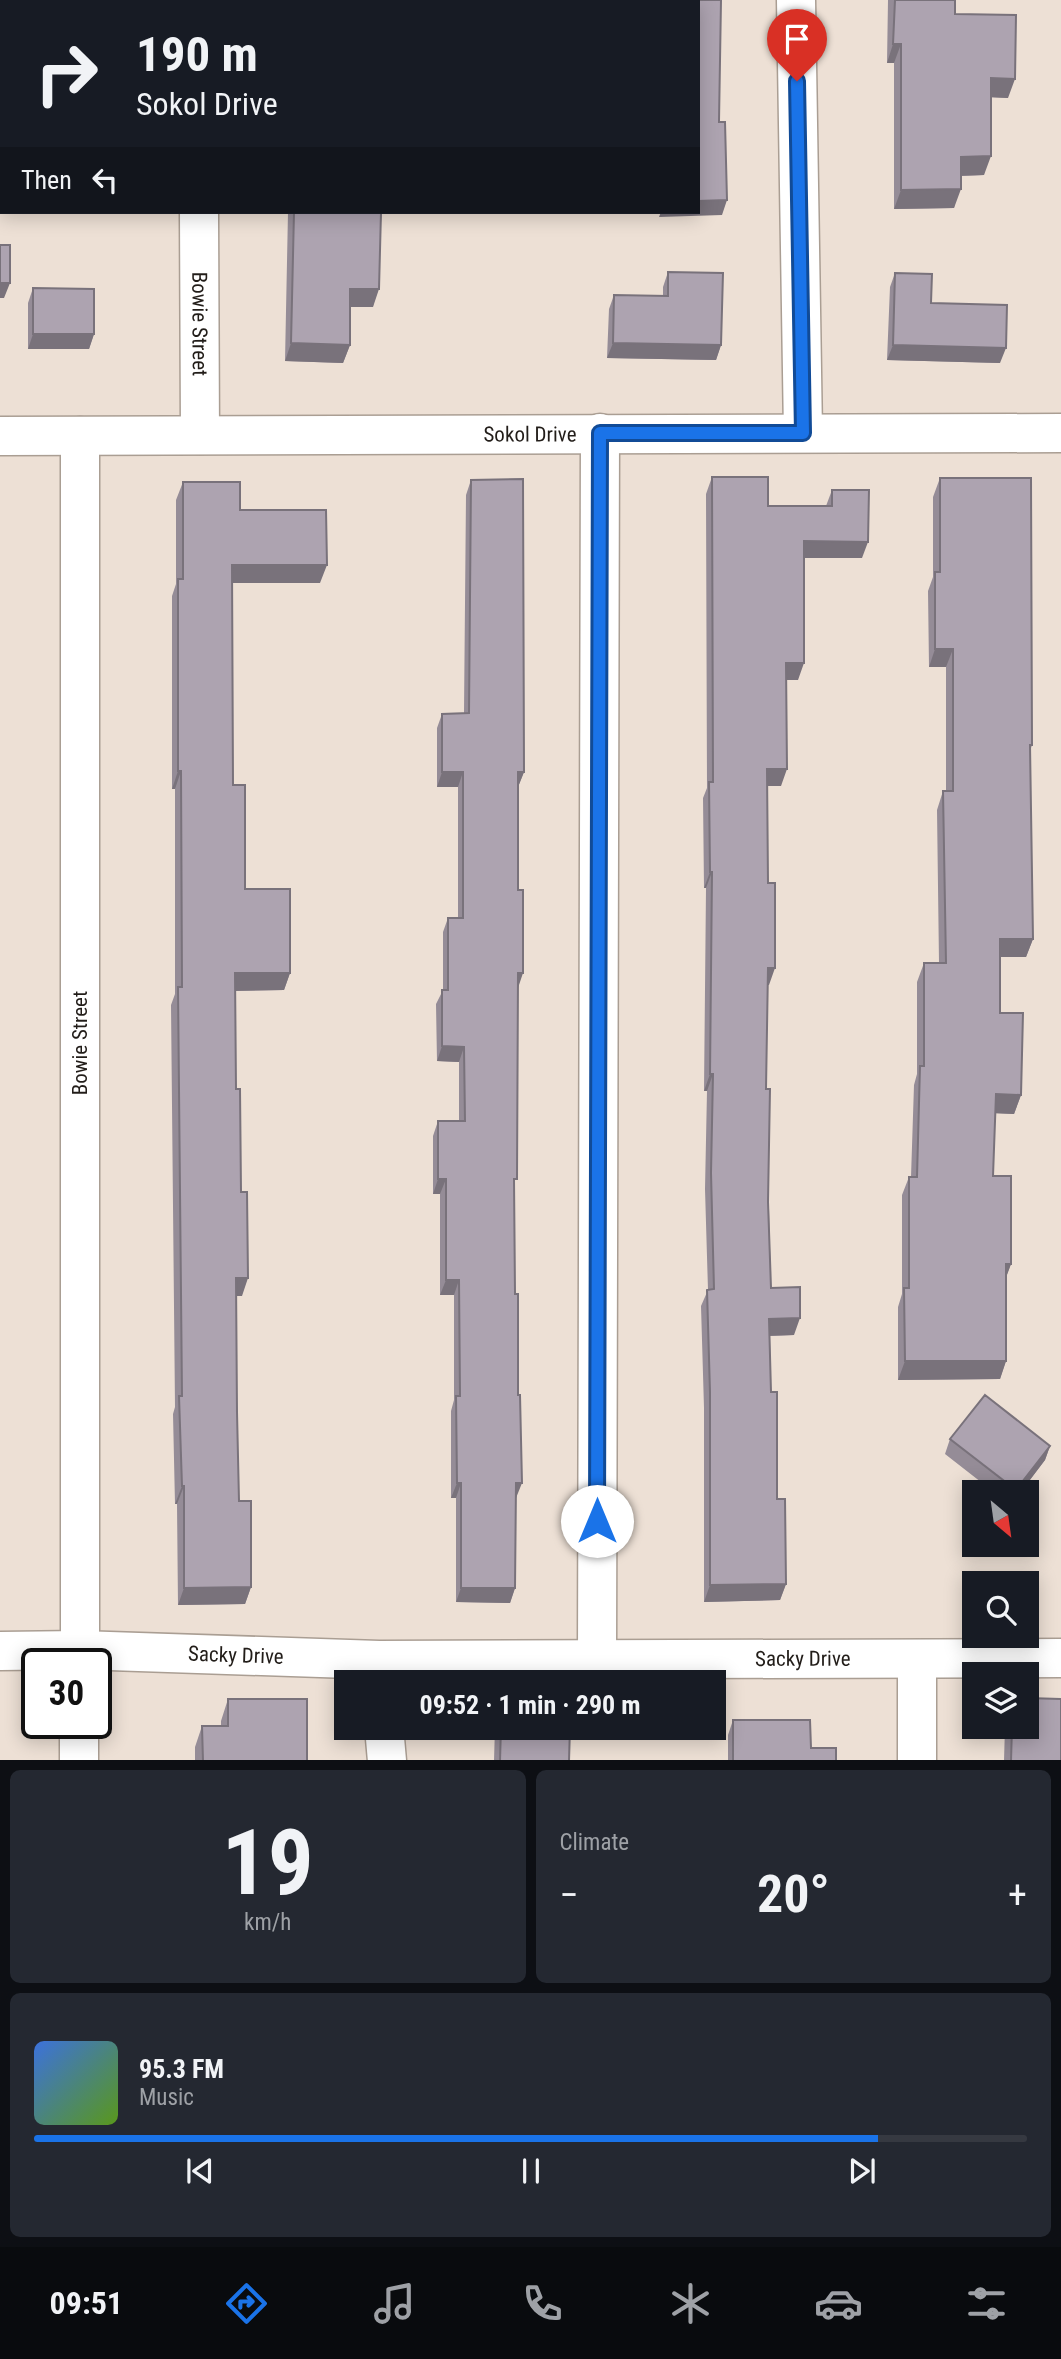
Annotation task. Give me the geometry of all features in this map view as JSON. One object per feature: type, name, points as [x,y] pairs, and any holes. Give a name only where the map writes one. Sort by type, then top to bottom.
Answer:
[{"type":"street","points":[[796,0],[803,433]]},
{"type":"street","name":"Bowie Street","points":[[199,214],[200,435]]},
{"type":"street","points":[[597,1661],[600,433]]},
{"type":"street","name":"Sokol Drive","points":[[0,436],[1061,433]]},
{"type":"street","name":"Bowie Street","points":[[80,436],[80,1648]]},
{"type":"street","name":"Sacky Drive","points":[[0,1651],[21,1653]]},
{"type":"street","name":"Sacky Drive","points":[[112,1658],[359,1670]]},
{"type":"street","name":"Sacky Drive","points":[[402,1670],[597,1661],[1061,1658]]},
{"type":"street","points":[[917,1659],[917,1760]]},
{"type":"street","points":[[79,1739],[79,1760]]},
{"type":"street","points":[[385,1740],[387,1760]]},
{"type":"building","points":[[700,0],[721,0],[719,122],[725,122],[727,200],[700,201]]},
{"type":"building","points":[[895,0],[955,0],[955,14],[1016,15],[1015,79],[991,78],[991,156],[961,157],[961,189],[901,190],[901,44],[893,44]]},
{"type":"building","points":[[294,214],[381,214],[379,289],[350,289],[350,345],[291,343]]},
{"type":"building","points":[[0,245],[10,245],[10,283],[0,283]]},
{"type":"building","points":[[668,272],[723,273],[721,345],[613,343],[614,295],[668,296]]},
{"type":"building","points":[[895,273],[932,274],[931,303],[1007,305],[1006,348],[893,345]]},
{"type":"building","points":[[33,288],[94,289],[94,334],[33,334]]},
{"type":"building","points":[[712,477],[768,477],[768,506],[832,506],[832,490],[869,490],[868,542],[804,541],[804,663],[786,663],[787,769],[767,769],[768,883],[775,883],[775,968],[768,968],[766,1089],[770,1089],[768,1202],[771,1288],[800,1287],[800,1318],[769,1319],[771,1392],[777,1392],[777,1499],[785,1499],[786,1584],[710,1585],[707,1290],[714,1289],[711,1173],[713,1074],[710,1074],[712,872],[709,782],[713,782]]},
{"type":"building","points":[[940,478],[1031,478],[1030,745],[1033,939],[1000,939],[1000,1013],[1023,1013],[1021,1095],[996,1094],[993,1176],[1011,1176],[1011,1264],[1006,1264],[1006,1361],[905,1361],[904,1288],[909,1288],[909,1177],[917,1177],[920,1066],[924,1066],[924,963],[946,963],[943,791],[953,791],[953,649],[935,649],[935,572],[940,572]]},
{"type":"building","points":[[523,479],[524,772],[518,772],[518,890],[523,890],[523,973],[518,973],[517,1179],[514,1179],[522,1483],[516,1483],[515,1588],[461,1588],[461,1483],[457,1483],[456,1396],[460,1396],[459,1280],[446,1280],[446,1179],[438,1179],[438,1121],[465,1121],[464,1047],[442,1046],[442,990],[448,990],[448,918],[463,918],[463,772],[442,772],[442,714],[469,713],[471,480]]},
{"type":"building","points":[[183,482],[240,482],[240,510],[326,510],[327,565],[232,565],[233,785],[245,785],[245,889],[290,889],[290,973],[235,973],[236,1089],[240,1089],[241,1192],[247,1192],[248,1278],[236,1278],[239,1501],[251,1501],[251,1587],[184,1588],[184,1486],[179,1396],[182,1396],[178,987],[182,987],[178,579],[183,579]]},
{"type":"building","points":[[985,1395],[1050,1446],[1024,1480],[1003,1480],[950,1439]]},
{"type":"building","points":[[1039,1698],[1061,1699],[1061,1760],[1011,1760],[1012,1739],[1039,1739]]},
{"type":"building","points":[[228,1699],[307,1699],[307,1760],[203,1760],[202,1726],[228,1726]]},
{"type":"building","points":[[733,1720],[810,1720],[811,1748],[836,1748],[836,1760],[733,1760]]},
{"type":"building","points":[[501,1740],[570,1740],[569,1760],[500,1760]]},
{"type":"route","points":[[597,1521],[600,433],[803,433],[797,81]]}]
